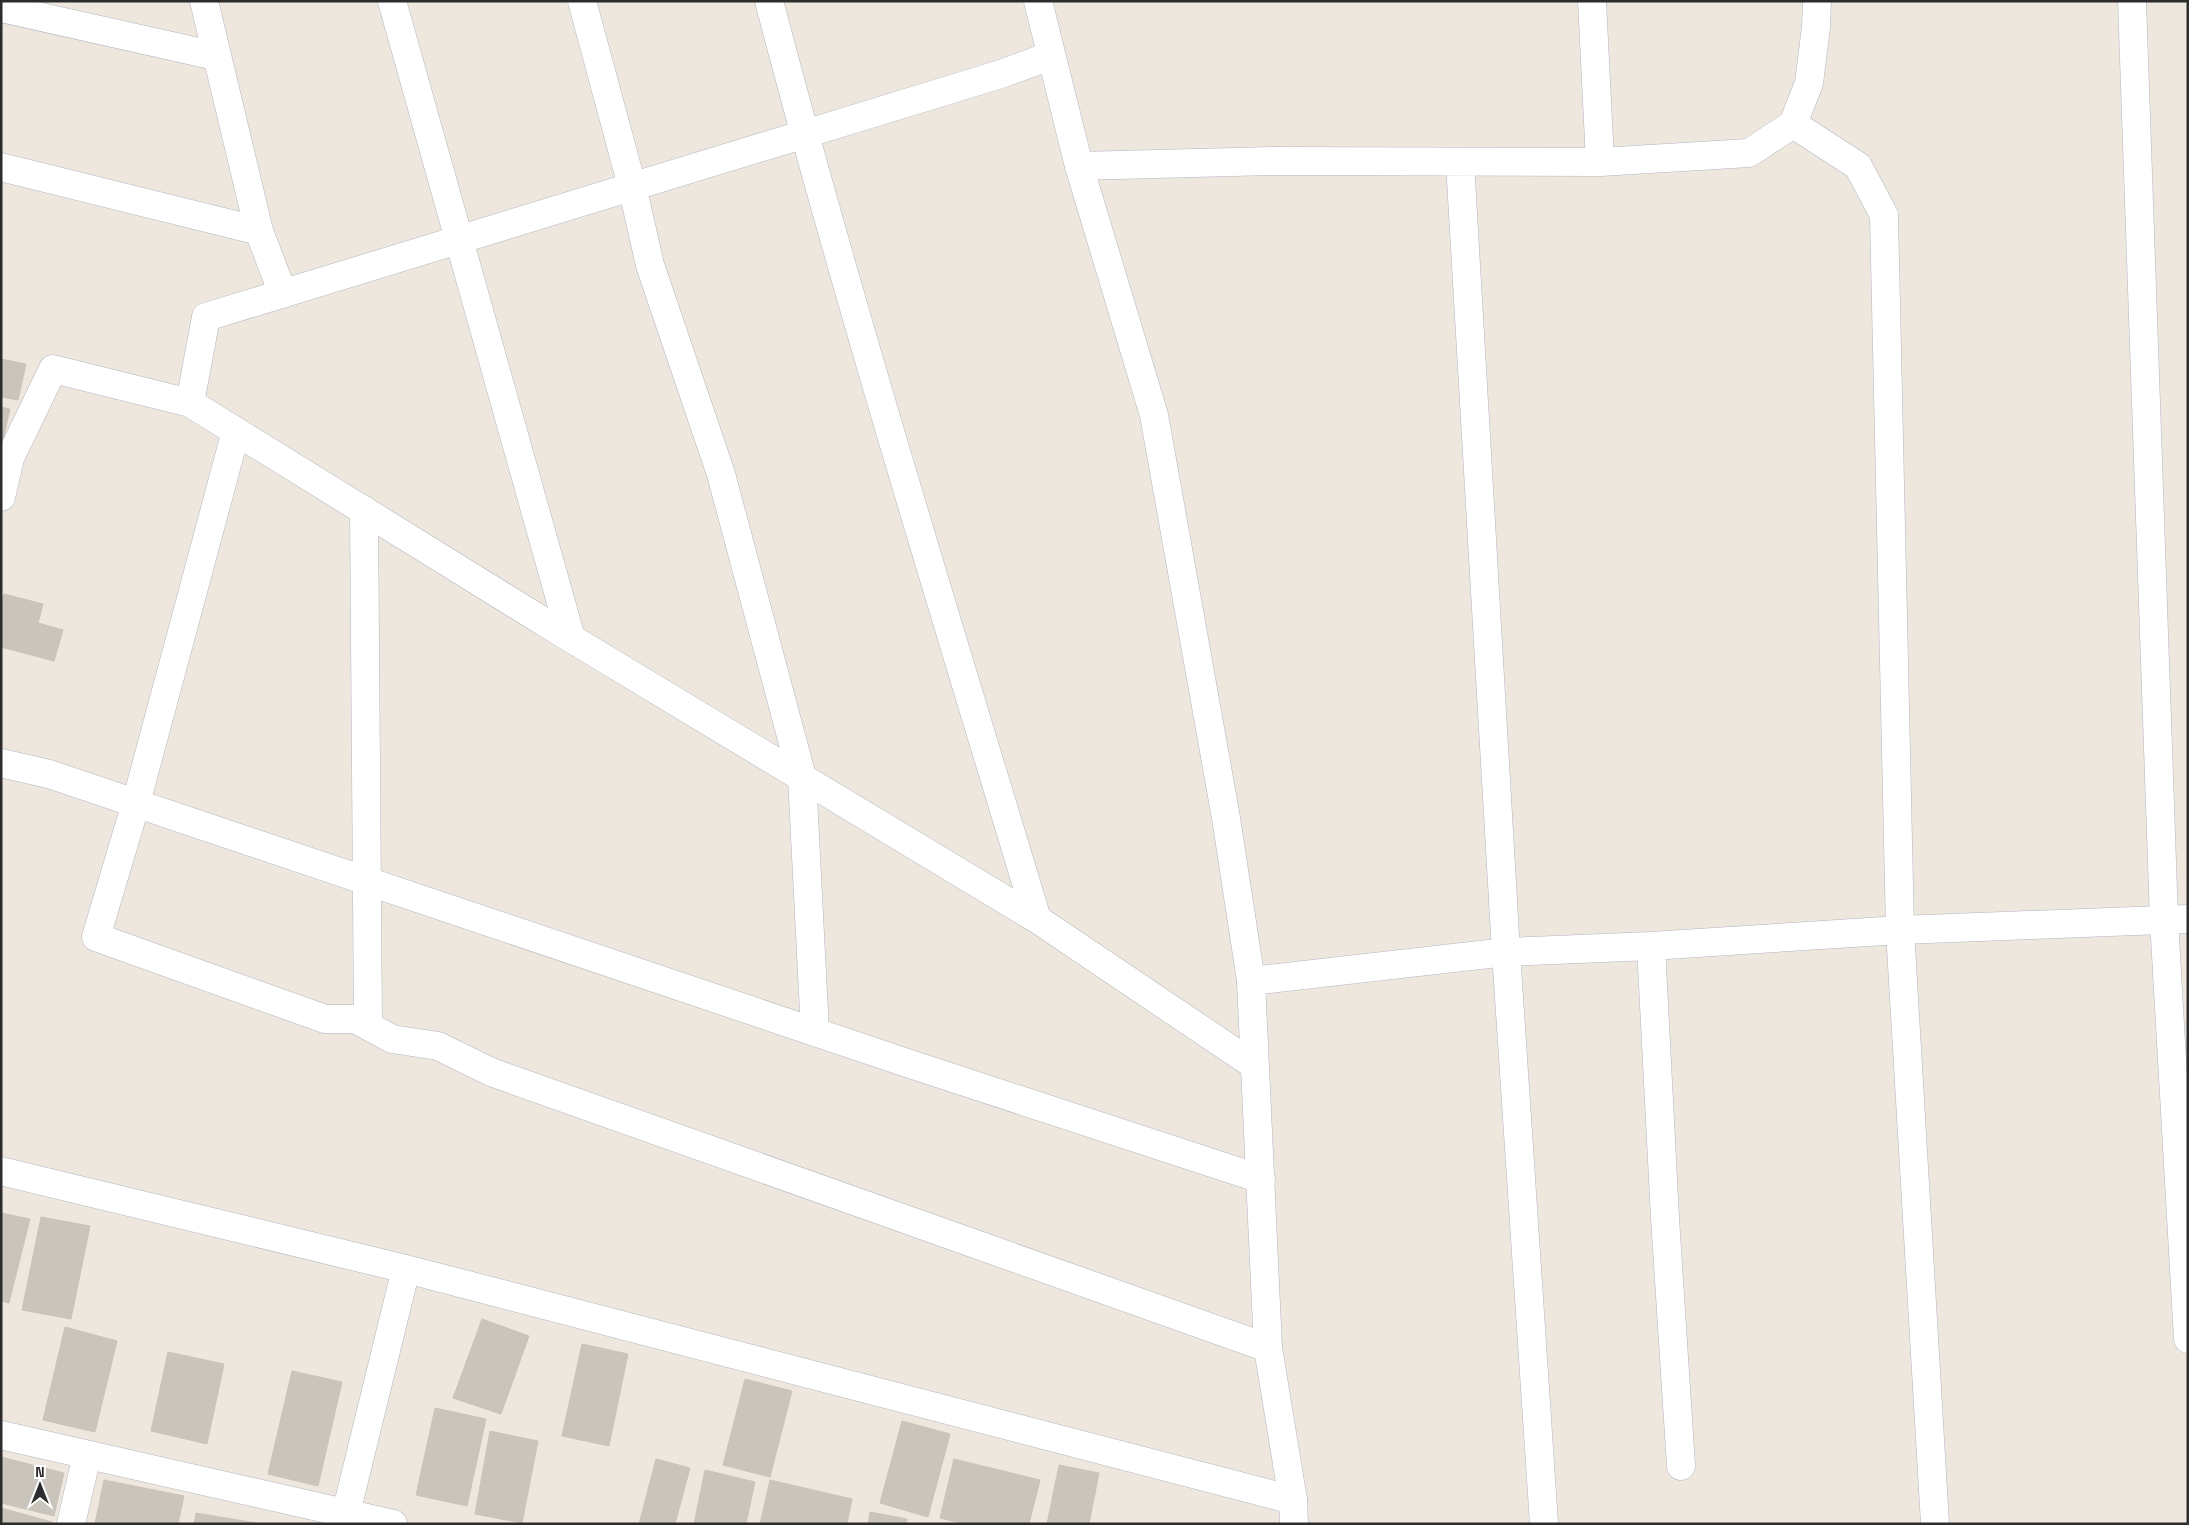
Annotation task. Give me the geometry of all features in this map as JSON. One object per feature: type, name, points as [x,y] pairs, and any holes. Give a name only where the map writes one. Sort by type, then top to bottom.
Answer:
[{"type":"street","points":[[204,1],[259,231],[282,294]]},
{"type":"street","points":[[392,1],[572,638]]},
{"type":"street","points":[[582,1],[632,186],[650,265],[721,474],[802,777],[815,1032]]},
{"type":"street","points":[[769,1],[804,134],[1037,919]]},
{"type":"street","points":[[1,1171],[406,1269],[1293,1512],[1268,1348],[1251,981],[1226,818],[1154,415],[1079,166],[1050,56],[1038,1]]},
{"type":"street","points":[[1592,1],[1600,162]]},
{"type":"street","points":[[1079,166],[1275,160],[1600,162],[1749,153],[1793,124],[1809,83],[1816,27],[1817,1]]},
{"type":"street","points":[[2132,1],[2176,919],[2188,1339]]},
{"type":"street","points":[[1,8],[216,56]]},
{"type":"street","points":[[190,403],[206,317],[804,134],[1050,56]]},
{"type":"street","points":[[1793,124],[1858,166],[1884,215],[1900,930],[1935,1524]]},
{"type":"street","points":[[1460,162],[1506,952],[1544,1524]]},
{"type":"street","points":[[1,166],[259,231]]},
{"type":"street","points":[[1,497],[10,458],[53,370],[190,403],[572,638],[1037,919],[1254,1065]]},
{"type":"street","points":[[236,432],[136,803],[96,937],[325,1020],[355,1020],[392,1039],[438,1046],[491,1072],[1268,1348]]},
{"type":"street","points":[[364,510],[368,1026]]},
{"type":"street","points":[[1,763],[49,774],[815,1032],[1261,1179]]},
{"type":"street","points":[[1251,981],[1506,952],[1651,946],[1900,930],[2176,919]]},
{"type":"street","points":[[1651,946],[1665,1218],[1681,1466]]},
{"type":"street","points":[[330,1515],[406,1269]]},
{"type":"street","points":[[1,1435],[87,1454],[330,1515],[393,1524]]},
{"type":"street","points":[[71,1524],[87,1454]]},
{"type":"building","points":[[1,359],[26,364],[18,400],[1,397]]},
{"type":"building","points":[[1,407],[10,409],[1,448]]},
{"type":"building","points":[[4,594],[43,604],[38,623],[63,630],[54,661],[1,647],[1,604]]},
{"type":"building","points":[[1,1213],[30,1219],[9,1303],[1,1301]]},
{"type":"building","points":[[41,1217],[90,1226],[71,1319],[22,1310]]},
{"type":"building","points":[[482,1319],[529,1336],[501,1414],[453,1398]]},
{"type":"building","points":[[65,1327],[117,1341],[95,1432],[43,1420]]},
{"type":"building","points":[[582,1344],[628,1354],[609,1446],[562,1436]]},
{"type":"building","points":[[168,1352],[224,1364],[207,1444],[151,1431]]},
{"type":"building","points":[[292,1371],[342,1382],[318,1486],[268,1474]]},
{"type":"building","points":[[745,1379],[792,1391],[770,1477],[723,1465]]},
{"type":"building","points":[[435,1408],[486,1419],[467,1506],[416,1495]]},
{"type":"building","points":[[902,1421],[950,1434],[928,1517],[880,1503]]},
{"type":"building","points":[[490,1431],[538,1441],[522,1523],[475,1514]]},
{"type":"building","points":[[1,1457],[64,1473],[54,1516],[1,1503]]},
{"type":"building","points":[[656,1459],[690,1468],[675,1524],[639,1524]]},
{"type":"building","points":[[954,1459],[1040,1480],[1029,1524],[964,1524],[940,1518]]},
{"type":"building","points":[[1059,1465],[1099,1473],[1089,1524],[1047,1524]]},
{"type":"building","points":[[705,1470],[755,1482],[746,1524],[694,1524]]},
{"type":"building","points":[[104,1480],[184,1496],[178,1524],[95,1524]]},
{"type":"building","points":[[770,1480],[852,1499],[847,1524],[760,1524]]},
{"type":"building","points":[[1,1508],[52,1522],[51,1524],[1,1524]]},
{"type":"building","points":[[870,1512],[907,1519],[906,1524],[868,1524]]},
{"type":"building","points":[[196,1513],[262,1524],[194,1524]]}]
